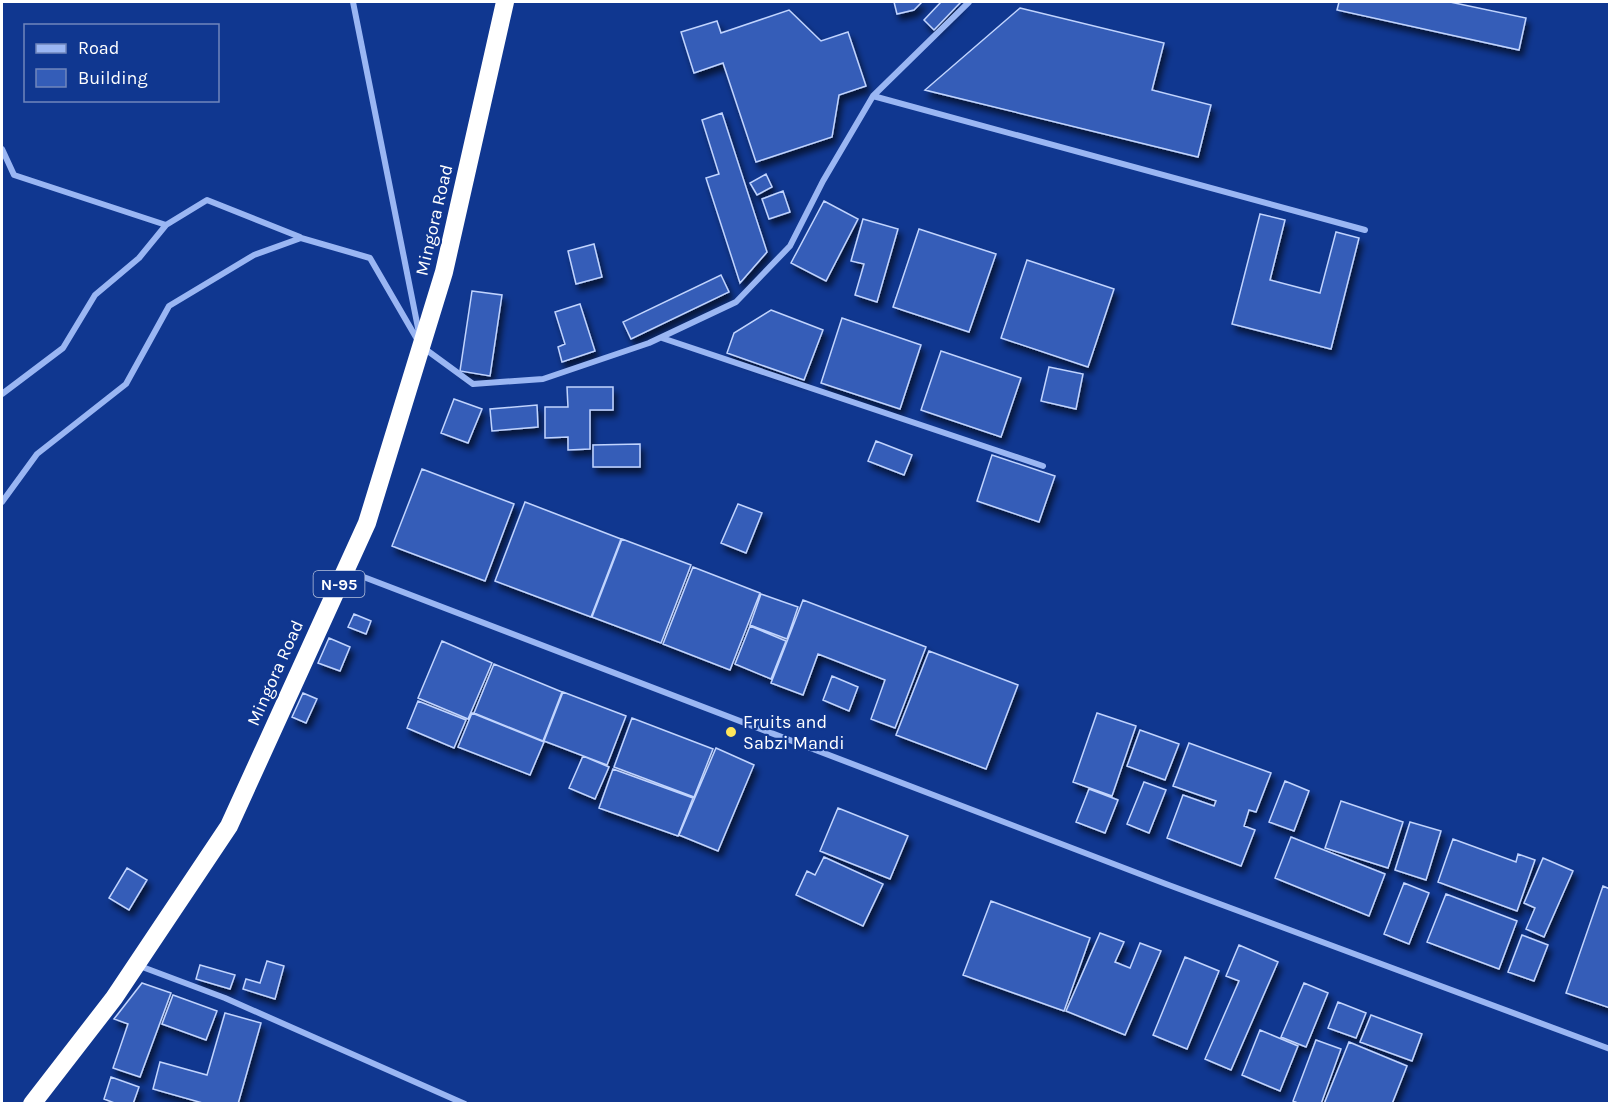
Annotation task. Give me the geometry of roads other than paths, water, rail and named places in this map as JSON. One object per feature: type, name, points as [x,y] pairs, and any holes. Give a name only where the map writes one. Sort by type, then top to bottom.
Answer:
[{"type":"highway","name":"Mingora Road","points":[[32,1104],[136,965],[229,826],[367,523],[444,272],[504,2]]},
{"type":"street","points":[[353,2],[421,346]]},
{"type":"street","points":[[2,394],[63,348],[95,295],[139,258],[166,225],[207,200],[301,238],[370,258],[421,346],[473,384],[543,379],[662,338],[736,302],[790,246],[823,181],[873,96],[969,2]]},
{"type":"street","points":[[873,96],[1365,230]]},
{"type":"street","points":[[2,148],[14,175],[166,225]]},
{"type":"street","points":[[2,502],[37,454],[126,384],[169,306],[254,255],[301,238]]},
{"type":"street","points":[[662,338],[1043,466]]},
{"type":"street","points":[[345,570],[1178,888],[1610,1049]]},
{"type":"street","points":[[136,965],[225,998],[465,1104]]},
{"type":"place","name":"Fruits and Sabzi Mandi","points":[[731,732]]}]
